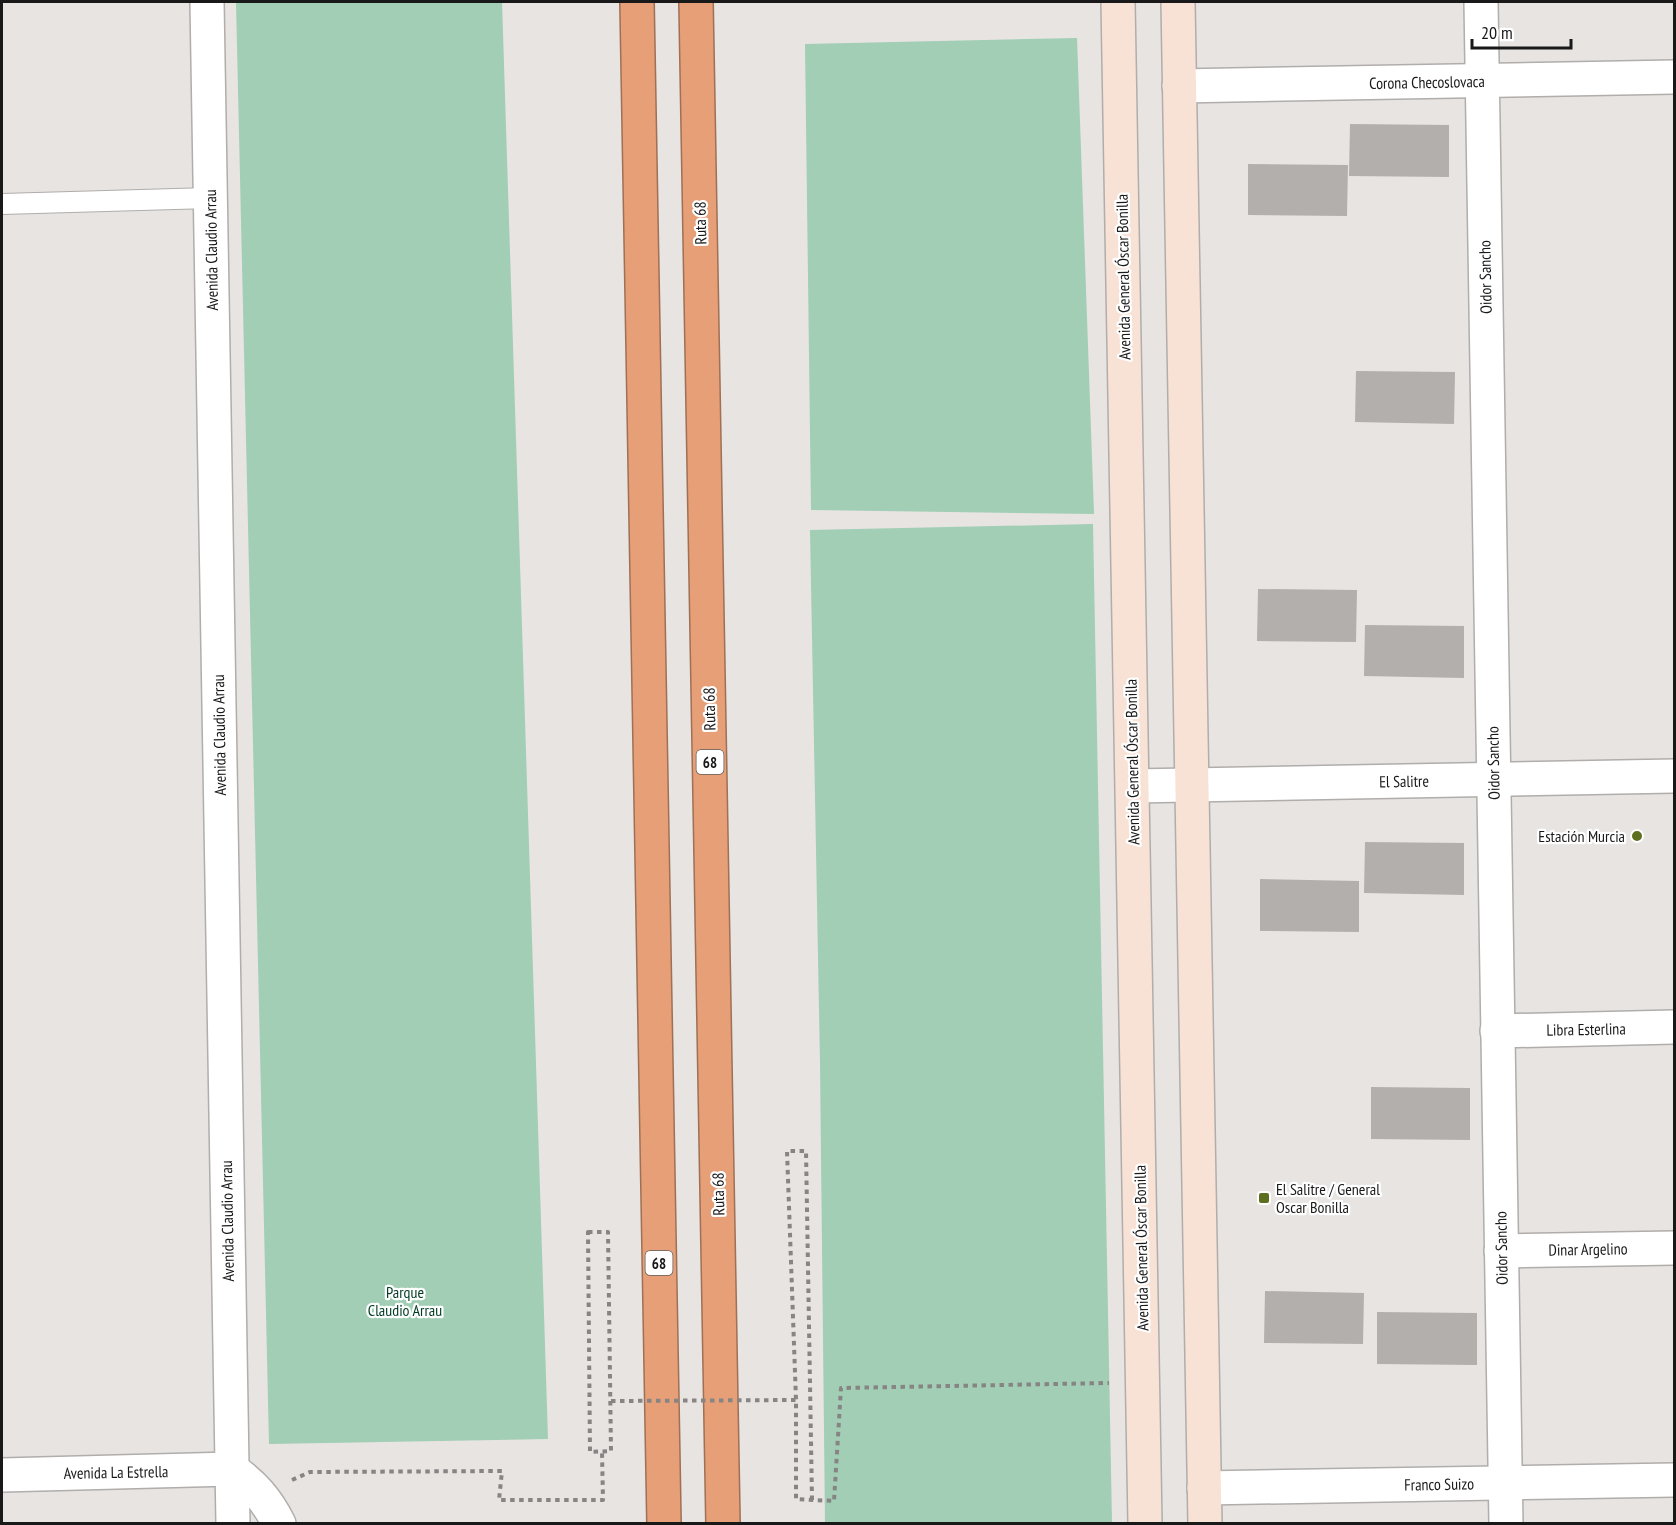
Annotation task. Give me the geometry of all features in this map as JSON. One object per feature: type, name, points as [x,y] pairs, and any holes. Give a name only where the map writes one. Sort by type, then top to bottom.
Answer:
[{"type":"highway","name":"68","points":[[637,2],[664,1524]]},
{"type":"highway","name":"Ruta 68","points":[[696,2],[723,1524]]},
{"type":"main road","name":"Avenida General Óscar Bonilla","points":[[1118,2],[1145,1524]]},
{"type":"main road","points":[[1178,2],[1204,1524]]},
{"type":"street","name":"Avenida Claudio Arrau","points":[[207,2],[233,1524]]},
{"type":"street","name":"Oidor Sancho","points":[[1481,2],[1506,1524]]},
{"type":"street","name":"Corona Checoslovaca","points":[[1179,86],[1674,77]]},
{"type":"street","name":"El Salitre","points":[[1132,786],[1674,776]]},
{"type":"street","name":"Libra Esterlina","points":[[1497,1031],[1674,1027]]},
{"type":"street","name":"Dinar Argelino","points":[[1501,1251],[1674,1248]]},
{"type":"street","name":"Avenida La Estrella","points":[[2,1475],[231,1469]]},
{"type":"street","points":[[231,1469],[250,1482],[261,1494],[279,1524]]},
{"type":"street","name":"Franco Suizo","points":[[1204,1488],[1674,1480]]},
{"type":"lane","points":[[2,204],[210,198]]},
{"type":"path","points":[[812,1500],[806,1151],[787,1151],[796,1400],[796,1499],[812,1500],[834,1501],[841,1388],[1143,1382]]},
{"type":"path","points":[[588,1232],[608,1232],[610,1401],[611,1451],[590,1452],[588,1232]]},
{"type":"path","points":[[610,1401],[796,1400]]},
{"type":"path","points":[[261,1494],[310,1472],[502,1471],[499,1500],[603,1500],[602,1452]]},
{"type":"green space","name":"Parque Claudio Arrau","points":[[236,2],[502,2],[548,1439],[269,1444]]},
{"type":"green space","points":[[1077,38],[1094,514],[811,510],[805,44]]},
{"type":"green space","points":[[1093,524],[1112,1523],[825,1523],[820,1063],[810,530]]},
{"type":"building","points":[[1350,124],[1449,125],[1449,177],[1349,176]]},
{"type":"building","points":[[1248,164],[1348,165],[1347,216],[1248,215]]},
{"type":"building","points":[[1356,371],[1455,372],[1454,424],[1355,422]]},
{"type":"building","points":[[1258,589],[1357,590],[1356,642],[1257,641]]},
{"type":"building","points":[[1365,625],[1464,626],[1464,678],[1364,676]]},
{"type":"building","points":[[1365,842],[1464,843],[1464,895],[1364,893]]},
{"type":"building","points":[[1260,879],[1359,881],[1359,932],[1260,931]]},
{"type":"building","points":[[1371,1087],[1470,1088],[1470,1140],[1371,1139]]},
{"type":"building","points":[[1265,1291],[1364,1293],[1363,1344],[1264,1343]]},
{"type":"building","points":[[1377,1312],[1477,1313],[1477,1365],[1377,1364]]},
{"type":"place","name":"Estación Murcia","points":[[1637,836]]},
{"type":"place","name":"El Salitre / General Oscar Bonilla","points":[[1264,1198]]}]
